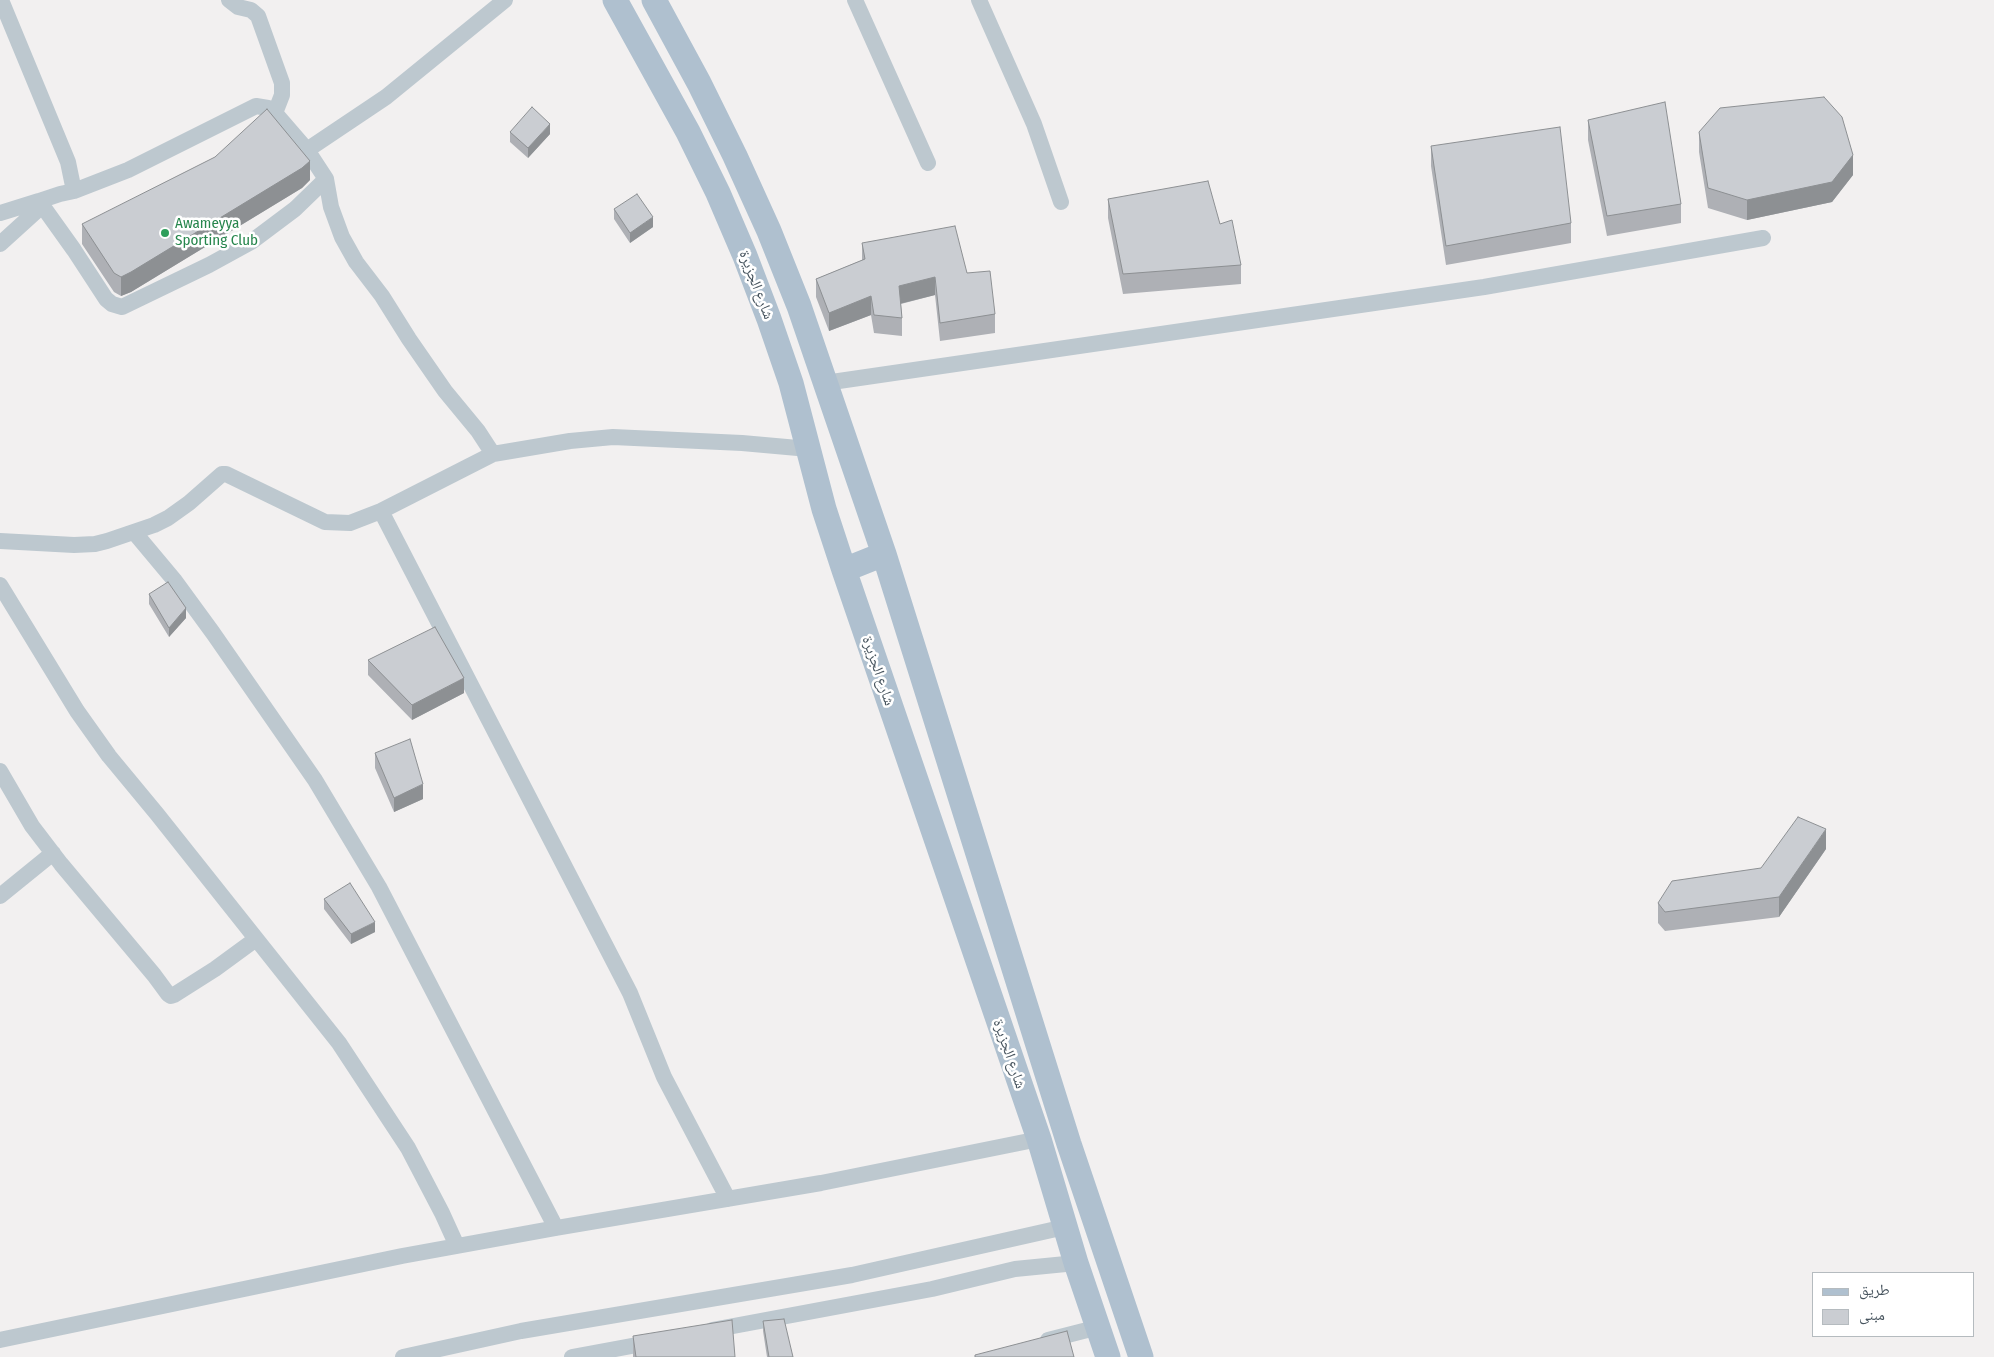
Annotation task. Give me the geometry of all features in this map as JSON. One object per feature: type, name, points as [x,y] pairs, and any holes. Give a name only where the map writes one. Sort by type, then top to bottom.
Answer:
[{"type":"main road","name":"شارع الجزيرة","points":[[615,0],[688,132],[718,193],[745,256],[772,328],[791,384],[824,509],[1038,1138],[1076,1263],[1108,1357]]},
{"type":"main road","name":"شارع الجزيرة","points":[[654,0],[699,83],[743,173],[799,306],[884,554],[1069,1144],[1141,1357]]},
{"type":"main road","points":[[844,570],[884,554]]},
{"type":"main road","points":[[1038,1138],[1060,1115]]},
{"type":"main road","points":[[1038,1138],[1069,1144]]},
{"type":"street","points":[[0,0],[68,162],[74,191]]},
{"type":"street","points":[[229,0],[238,8],[251,10],[258,16],[282,83],[282,95],[275,113]]},
{"type":"street","points":[[307,150],[393,92],[505,0]]},
{"type":"street","points":[[855,0],[928,163]]},
{"type":"street","points":[[979,0],[1034,124],[1061,202]]},
{"type":"street","points":[[0,213],[41,203],[128,170],[256,106],[268,108],[275,113],[307,150],[326,179],[336,222],[356,262],[382,296],[440,383],[478,431],[493,454]]},
{"type":"street","points":[[41,203],[106,299],[112,304],[122,306],[209,265],[251,242],[295,209],[326,179]]},
{"type":"street","points":[[0,244],[41,203]]},
{"type":"street","points":[[825,383],[1484,286],[1763,238]]},
{"type":"street","points":[[0,541],[74,545],[95,544],[134,532],[168,518],[189,503],[222,474],[226,474],[325,522],[350,524],[381,511],[493,454],[570,441],[612,437],[742,442],[809,449]]},
{"type":"street","points":[[381,511],[630,993],[664,1078],[728,1199]]},
{"type":"street","points":[[134,532],[213,632],[315,780],[379,887],[556,1228]]},
{"type":"street","points":[[0,585],[77,711],[109,756],[339,1043],[408,1148],[457,1246]]},
{"type":"street","points":[[0,771],[32,826],[52,853],[171,996],[215,969],[256,939]]},
{"type":"street","points":[[0,896],[52,853]]},
{"type":"street","points":[[0,1340],[457,1246],[821,1183],[1038,1138]]},
{"type":"street","points":[[403,1357],[521,1331],[852,1275],[1066,1227]]},
{"type":"street","points":[[698,1333],[932,1289],[1015,1269],[1076,1263]]},
{"type":"street","points":[[1031,1344],[1099,1326]]},
{"type":"street","points":[[572,1357],[669,1339]]},
{"type":"building","points":[[1824,97],[1842,117],[1853,155],[1832,182],[1747,200],[1708,188],[1699,132],[1720,108]]},
{"type":"building","points":[[1665,102],[1681,204],[1607,216],[1588,120]]},
{"type":"building","points":[[532,107],[550,124],[528,148],[510,132]]},
{"type":"building","points":[[267,109],[310,161],[302,168],[131,272],[121,277],[114,273],[82,224],[215,157]]},
{"type":"building","points":[[1560,127],[1571,223],[1446,246],[1431,146]]},
{"type":"building","points":[[1208,181],[1220,224],[1232,220],[1241,265],[1123,274],[1108,199]]},
{"type":"building","points":[[637,194],[653,217],[630,233],[614,209]]},
{"type":"building","points":[[955,226],[967,273],[990,271],[995,314],[940,323],[935,277],[899,286],[902,318],[874,315],[871,296],[829,313],[816,279],[865,259],[862,243]]},
{"type":"building","points":[[168,582],[186,608],[169,628],[149,594]]},
{"type":"building","points":[[435,627],[464,678],[412,705],[368,660]]},
{"type":"building","points":[[410,739],[423,784],[394,798],[375,753]]},
{"type":"building","points":[[1798,817],[1826,829],[1779,897],[1665,912],[1658,903],[1672,881],[1761,868]]},
{"type":"building","points":[[350,883],[375,922],[351,934],[324,899]]},
{"type":"building","points":[[784,1319],[793,1357],[769,1357],[763,1321]]},
{"type":"building","points":[[732,1320],[735,1357],[636,1357],[633,1336]]},
{"type":"building","points":[[1067,1331],[1074,1357],[975,1357],[975,1355]]},
{"type":"place","name":"Awameyya Sporting Club","points":[[165,233]]}]
